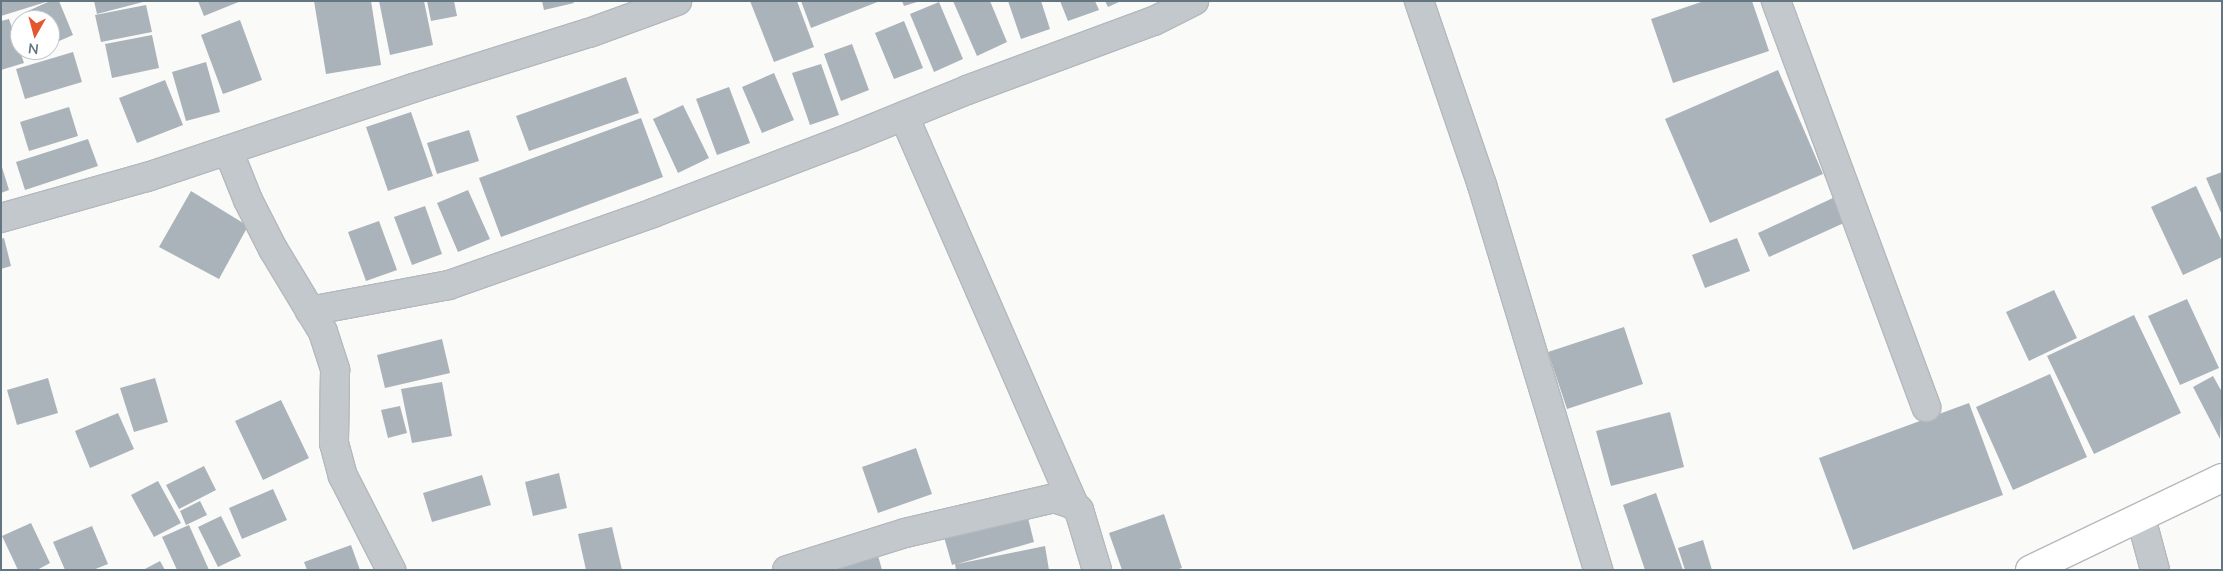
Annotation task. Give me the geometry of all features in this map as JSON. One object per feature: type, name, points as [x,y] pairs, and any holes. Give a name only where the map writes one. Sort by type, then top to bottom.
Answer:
[{"type":"highway","points":[[2030,570],[2222,478]]},
{"type":"street","points":[[1,218],[147,177],[413,88],[588,33],[677,1]]},
{"type":"street","points":[[310,311],[449,285],[653,213],[967,90],[1154,21],[1194,1]]},
{"type":"street","points":[[1419,1],[1482,185],[1598,570]]},
{"type":"street","points":[[1776,1],[1926,407]]},
{"type":"street","points":[[904,116],[1074,505],[1082,515],[1097,570]]},
{"type":"street","points":[[228,150],[248,200],[273,250],[323,332],[334,370],[334,443],[343,476],[391,570]]},
{"type":"street","points":[[787,570],[906,533],[970,516],[1054,498],[1074,505]]},
{"type":"street","points":[[2141,518],[2155,570]]},
{"type":"building","points":[[1,1],[46,2],[20,10],[10,10],[10,13],[1,16]]},
{"type":"building","points":[[50,1],[59,1],[73,35],[60,41],[60,10],[30,10]]},
{"type":"building","points":[[94,1],[142,1],[143,2],[97,14]]},
{"type":"building","points":[[198,1],[241,1],[204,16]]},
{"type":"building","points":[[314,1],[371,1],[381,65],[326,74]]},
{"type":"building","points":[[379,1],[424,1],[433,45],[390,55]]},
{"type":"building","points":[[427,1],[454,1],[457,16],[431,21]]},
{"type":"building","points":[[542,1],[573,1],[574,3],[544,10]]},
{"type":"building","points":[[750,1],[797,1],[814,47],[774,62]]},
{"type":"building","points":[[801,1],[880,1],[811,28]]},
{"type":"building","points":[[902,1],[917,1],[917,2],[904,6]]},
{"type":"building","points":[[953,1],[990,1],[1007,42],[977,56]]},
{"type":"building","points":[[1008,1],[1041,1],[1050,29],[1021,39]]},
{"type":"building","points":[[1060,1],[1095,1],[1099,10],[1068,21]]},
{"type":"building","points":[[1105,1],[1121,1],[1108,7]]},
{"type":"building","points":[[1704,1],[1752,1],[1769,51],[1673,83],[1651,19]]},
{"type":"building","points":[[939,2],[963,59],[934,72],[910,14]]},
{"type":"building","points":[[146,5],[152,32],[101,42],[95,15]]},
{"type":"building","points":[[9,19],[10,22],[10,60],[23,60],[24,63],[1,70],[1,21]]},
{"type":"building","points":[[240,20],[262,80],[223,94],[201,35]]},
{"type":"building","points":[[904,21],[923,68],[894,79],[875,33]]},
{"type":"building","points":[[152,35],[159,68],[112,78],[105,44]]},
{"type":"building","points":[[852,44],[869,90],[841,101],[824,54]]},
{"type":"building","points":[[73,52],[82,82],[25,99],[16,69],[46,60],[60,60],[60,56]]},
{"type":"building","points":[[206,62],[220,112],[186,121],[172,72]]},
{"type":"building","points":[[821,64],[839,115],[810,125],[792,73]]},
{"type":"building","points":[[1778,70],[1823,174],[1710,223],[1665,119]]},
{"type":"building","points":[[774,73],[794,120],[762,133],[742,87]]},
{"type":"building","points":[[626,77],[639,113],[529,151],[516,116]]},
{"type":"building","points":[[165,80],[183,125],[137,143],[119,98]]},
{"type":"building","points":[[729,87],[750,143],[717,155],[696,99]]},
{"type":"building","points":[[683,105],[709,158],[678,173],[653,119]]},
{"type":"building","points":[[69,107],[78,136],[29,151],[20,122]]},
{"type":"building","points":[[411,112],[433,176],[388,191],[366,127]]},
{"type":"building","points":[[641,118],[663,177],[501,237],[479,178]]},
{"type":"building","points":[[469,130],[479,161],[437,174],[427,143]]},
{"type":"building","points":[[88,139],[98,166],[25,190],[16,162]]},
{"type":"building","points":[[1,164],[9,190],[1,193]]},
{"type":"building","points":[[2222,172],[2222,215],[2206,178]]},
{"type":"building","points":[[2196,186],[2222,242],[2222,257],[2183,275],[2151,207]]},
{"type":"building","points":[[468,190],[490,239],[458,252],[437,203]]},
{"type":"building","points":[[191,191],[248,226],[219,279],[159,247]]},
{"type":"building","points":[[1835,197],[1846,222],[1769,257],[1758,233]]},
{"type":"building","points":[[425,206],[442,254],[412,265],[394,217]]},
{"type":"building","points":[[379,221],[397,270],[366,281],[348,232]]},
{"type":"building","points":[[4,238],[11,266],[1,269],[1,239]]},
{"type":"building","points":[[1737,238],[1750,271],[1705,288],[1692,255]]},
{"type":"building","points":[[2054,290],[2077,338],[2029,361],[2006,312]]},
{"type":"building","points":[[2187,299],[2219,368],[2180,385],[2148,316]]},
{"type":"building","points":[[2134,315],[2181,413],[2094,454],[2047,356]]},
{"type":"building","points":[[1624,327],[1643,384],[1567,409],[1548,352]]},
{"type":"building","points":[[442,339],[450,373],[385,388],[377,355]]},
{"type":"building","points":[[2050,374],[2087,457],[2013,490],[1976,407]]},
{"type":"building","points":[[2213,376],[2222,392],[2220,439],[2193,387]]},
{"type":"building","points":[[48,378],[58,413],[17,425],[7,390]]},
{"type":"building","points":[[155,378],[168,422],[134,432],[120,388]]},
{"type":"building","points":[[442,382],[452,436],[412,443],[401,389]]},
{"type":"building","points":[[281,400],[309,458],[263,480],[235,421]]},
{"type":"building","points":[[1969,403],[2003,495],[1853,550],[1819,458]]},
{"type":"building","points":[[400,406],[407,433],[388,438],[381,410]]},
{"type":"building","points":[[1670,412],[1684,467],[1611,486],[1596,431]]},
{"type":"building","points":[[118,413],[134,449],[90,468],[75,431]]},
{"type":"building","points":[[916,448],[932,494],[878,513],[862,467]]},
{"type":"building","points":[[204,466],[216,490],[179,509],[166,485]]},
{"type":"building","points":[[559,473],[567,508],[533,516],[525,482]]},
{"type":"building","points":[[482,475],[491,505],[432,522],[423,493]]},
{"type":"building","points":[[158,481],[181,523],[154,537],[131,495]]},
{"type":"building","points":[[273,489],[287,520],[242,539],[229,508]]},
{"type":"building","points":[[1656,493],[1683,570],[1645,570],[1623,505]]},
{"type":"building","points":[[200,501],[207,515],[186,525],[180,511]]},
{"type":"building","points":[[1027,514],[1034,542],[957,564],[1045,546],[1049,570],[956,570],[955,564],[952,565],[944,537]]},
{"type":"building","points":[[1164,514],[1182,568],[1175,570],[1122,570],[1109,533]]},
{"type":"building","points":[[221,516],[241,556],[218,567],[198,527]]},
{"type":"building","points":[[31,523],[50,563],[37,570],[18,570],[2,536]]},
{"type":"building","points":[[189,525],[209,570],[177,570],[162,537]]},
{"type":"building","points":[[92,526],[108,564],[93,570],[65,570],[53,542]]},
{"type":"building","points":[[612,527],[622,570],[586,570],[578,534]]},
{"type":"building","points":[[1703,540],[1712,570],[1685,570],[1678,548]]},
{"type":"building","points":[[351,545],[360,570],[307,570],[304,562]]},
{"type":"building","points":[[877,552],[882,570],[831,570]]},
{"type":"building","points":[[160,561],[165,570],[143,570]]}]
